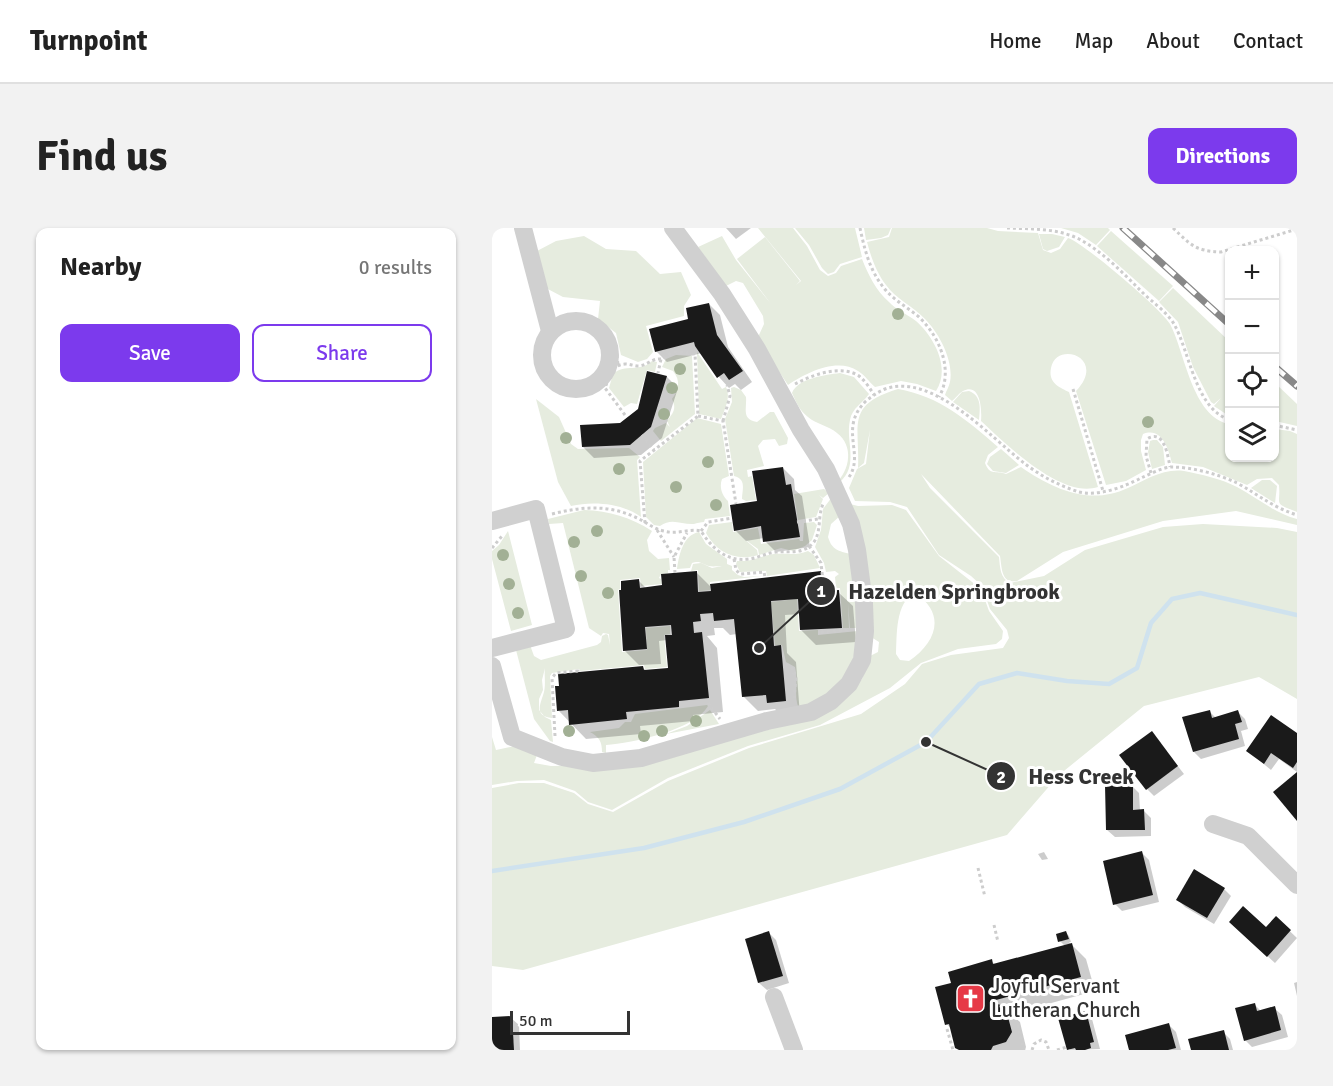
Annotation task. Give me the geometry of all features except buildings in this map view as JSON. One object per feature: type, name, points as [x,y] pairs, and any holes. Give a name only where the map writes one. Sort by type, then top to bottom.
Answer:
[{"type":"street","points":[[523,228],[550,331]]},
{"type":"street","points":[[492,666],[512,737],[562,757],[593,763],[641,758],[767,721],[811,712],[831,701],[849,684],[862,660],[865,631],[864,603],[851,524],[826,469],[801,430],[757,349],[722,294],[673,228]]},
{"type":"street","points":[[492,520],[536,509],[566,629],[492,648]]},
{"type":"street","points":[[1214,824],[1248,836],[1297,885]]},
{"type":"street","points":[[774,997],[794,1050]]},
{"type":"path","points":[[860,228],[868,261],[880,284],[897,302],[919,317],[940,349],[945,363],[946,376],[939,397]]},
{"type":"path","points":[[1007,228],[1039,228],[1078,238],[1126,276],[1170,318],[1189,365],[1210,407],[1225,419]]},
{"type":"path","points":[[1173,228],[1192,247],[1221,252],[1297,229]]},
{"type":"path","points":[[609,333],[616,346],[618,365]]},
{"type":"path","points":[[625,415],[605,388],[609,373],[618,365],[641,366],[655,358],[662,359],[678,352],[695,354],[698,416]]},
{"type":"path","points":[[658,374],[662,359]]},
{"type":"path","points":[[781,393],[817,374],[842,371],[860,376],[874,395]]},
{"type":"path","points":[[727,385],[730,396],[723,421],[736,504]]},
{"type":"path","points":[[846,480],[851,475],[855,457],[852,430],[855,415],[874,395],[898,386],[914,387],[939,397],[981,426],[1025,465],[1054,482],[1078,492],[1091,493],[1119,488],[1170,467],[1201,471],[1236,483],[1279,509],[1297,515]]},
{"type":"path","points":[[1073,389],[1103,490]]},
{"type":"path","points":[[645,523],[640,461],[698,416],[723,421]]},
{"type":"path","points":[[1279,426],[1297,430]]},
{"type":"path","points":[[642,435],[654,450]]},
{"type":"path","points":[[1151,473],[1146,456],[1147,439],[1150,436],[1161,439],[1170,467]]},
{"type":"path","points":[[674,557],[687,533],[694,529],[701,531],[714,550],[734,559],[748,560],[778,552],[797,552],[815,541],[819,528],[820,509],[824,501],[831,496]]},
{"type":"path","points":[[547,515],[588,507],[618,510],[665,532],[687,533]]},
{"type":"path","points":[[701,531],[708,522],[732,518]]},
{"type":"path","points":[[797,522],[818,519]]},
{"type":"path","points":[[655,528],[674,557],[675,573]]},
{"type":"path","points":[[809,546],[821,563],[824,591]]},
{"type":"path","points":[[734,559],[736,570],[740,574],[764,572],[765,577]]},
{"type":"path","points":[[820,632],[858,629]]},
{"type":"path","points":[[786,664],[791,666],[796,678],[795,703]]},
{"type":"path","points":[[555,741],[552,678],[556,673],[578,671],[578,673]]},
{"type":"path","points":[[708,703],[723,722]]},
{"type":"path","points":[[978,868],[986,897]]},
{"type":"path","points":[[994,925],[998,942]]},
{"type":"path","points":[[1010,996],[1024,1050]]},
{"type":"path","points":[[1012,1004],[1042,996],[1062,1017]]},
{"type":"path","points":[[947,1029],[953,1050]]},
{"type":"path","points":[[1032,1050],[1034,1044],[1041,1040],[1046,1042],[1049,1050]]},
{"type":"path","points":[[1057,1050],[1065,1048]]},
{"type":"shaded area","points":[[758,228],[793,228],[807,246],[820,270],[828,276],[836,273],[841,266],[862,259],[884,298],[916,321],[929,335],[941,363],[942,373],[936,391],[901,381],[875,387],[863,374],[850,367],[841,366],[822,368],[788,385],[760,343],[759,335],[764,324],[763,316],[743,283],[736,281],[726,286],[698,247],[722,236],[736,260],[771,304],[737,259],[765,237],[800,281],[796,285],[801,281]]},
{"type":"shaded area","points":[[795,228],[855,228],[862,257],[840,264],[834,272],[828,274]]},
{"type":"shaded area","points":[[864,228],[891,228],[888,235],[866,240]]},
{"type":"shaded area","points":[[892,228],[987,228],[998,231],[1038,233],[1043,250],[1051,253],[1060,249],[1068,238],[1089,251],[1138,292],[1170,324],[1198,397],[1216,419],[1225,422],[1225,462],[1279,462],[1279,430],[1297,434],[1297,512],[1279,503],[1279,485],[1272,478],[1257,479],[1247,485],[1203,467],[1172,463],[1163,440],[1155,433],[1143,434],[1141,440],[1141,451],[1146,470],[1126,481],[1106,485],[1076,391],[1084,379],[1086,369],[1083,361],[1070,354],[1062,355],[1055,360],[1051,368],[1051,377],[1055,384],[1069,392],[1098,487],[1083,489],[1068,485],[1035,467],[981,421],[979,399],[974,390],[963,391],[952,401],[945,395],[951,374],[948,357],[940,340],[925,319],[886,285],[870,253],[867,242],[889,237]]},
{"type":"shaded area","points":[[1061,228],[1108,228],[1110,230],[1096,245],[1078,233]]},
{"type":"shaded area","points":[[1111,231],[1173,286],[1159,301],[1097,246]]},
{"type":"shaded area","points":[[1039,234],[1065,237],[1059,247],[1047,251],[1043,249]]},
{"type":"shaded area","points":[[584,236],[606,249],[636,251],[660,274],[681,272],[691,295],[684,306],[684,316],[646,326],[653,352],[647,359],[638,362],[621,355],[616,333],[598,319],[600,301],[563,297],[544,287],[537,251],[556,241]]},
{"type":"shaded area","points":[[1173,288],[1225,337],[1225,413],[1214,406],[1221,398],[1214,404],[1211,402],[1193,367],[1178,322],[1159,302]]},
{"type":"shaded area","points":[[697,352],[722,389],[726,387],[728,399],[721,419],[699,414]]},
{"type":"shaded area","points":[[676,355],[692,356],[695,414],[661,441],[653,431],[666,423],[670,427],[667,421],[674,411],[672,399],[678,385],[673,371],[662,367],[666,359]]},
{"type":"shaded area","points":[[652,361],[657,362],[655,372],[647,370],[637,404],[631,403],[624,407],[609,388],[613,374],[622,369],[643,367]]},
{"type":"shaded area","points":[[840,373],[854,377],[869,394],[851,416],[849,469],[839,483],[836,483],[847,465],[846,444],[834,431],[805,415],[792,393],[795,388],[806,381]]},
{"type":"shaded area","points":[[1279,387],[1297,404],[1297,426],[1279,422]]},
{"type":"shaded area","points":[[731,388],[741,390],[746,397],[746,413],[749,419],[757,422],[770,412],[774,412],[788,438],[787,444],[779,446],[775,439],[763,440],[758,446],[764,466],[747,470],[748,477],[752,476],[756,500],[742,499],[742,482],[734,476],[725,419],[732,402]]},
{"type":"shaded area","points":[[898,389],[927,397],[952,410],[998,447],[988,455],[985,463],[991,471],[1006,474],[1021,467],[1059,488],[1085,495],[1099,495],[1114,493],[1169,471],[1184,471],[1231,484],[1273,509],[1297,519],[1297,525],[1236,511],[1163,521],[1063,552],[1017,581],[1012,581],[1005,578],[1003,574],[1000,556],[921,474],[930,488],[999,557],[1002,575],[1007,581],[1010,583],[1044,576],[1085,550],[1163,527],[1203,524],[1277,528],[1297,532],[1297,699],[1259,677],[1144,706],[1059,775],[1007,835],[523,970],[492,966],[492,788],[519,783],[544,783],[574,793],[588,804],[613,812],[668,781],[749,748],[861,714],[905,684],[922,664],[951,655],[1003,648],[1009,638],[1007,630],[990,609],[982,586],[939,555],[907,507],[890,502],[855,501],[849,488],[857,469],[866,464],[870,430],[864,463],[858,468],[859,418],[870,402]]},
{"type":"shaded area","points":[[969,391],[978,399],[979,420],[953,402],[962,392]]},
{"type":"shaded area","points":[[536,399],[559,417],[571,444],[578,449],[629,448],[640,457],[637,460],[641,517],[633,512],[607,504],[571,506],[558,482]]},
{"type":"shaded area","points":[[697,418],[721,424],[729,476],[722,479],[721,488],[728,501],[730,516],[705,519],[704,522],[694,524],[669,522],[660,526],[654,525],[646,517],[643,462]]},
{"type":"shaded area","points":[[1157,440],[1163,447],[1165,465],[1152,469],[1148,452],[1150,441]]},
{"type":"shaded area","points":[[1001,449],[1019,465],[1006,473],[993,471],[987,464],[990,457]]},
{"type":"shaded area","points":[[1262,480],[1270,480],[1277,486],[1275,503],[1251,488]]},
{"type":"shaded area","points":[[824,489],[829,493],[823,498],[819,495],[823,499],[816,517],[798,520],[794,494]]},
{"type":"shaded area","points":[[832,497],[841,515],[831,524],[828,537],[831,545],[836,549],[851,554],[858,628],[850,628],[848,603],[849,628],[843,628],[840,588],[836,588],[835,577],[839,574],[835,571],[826,572],[815,547],[821,530],[823,509]]},
{"type":"shaded area","points":[[850,504],[858,506],[892,505],[906,510],[939,556],[981,589],[989,611],[1003,631],[1002,639],[996,644],[958,649],[921,663],[890,688],[820,725],[748,746],[668,778],[612,810],[588,802],[575,791],[544,780],[492,785],[492,737],[496,750],[515,746],[537,755],[534,763],[551,766],[631,765],[849,695],[862,679],[870,656],[878,652],[879,642],[871,637]],"holes":[[[915,593],[925,601],[934,619],[931,637],[926,646],[909,661],[900,660],[896,654],[900,612],[908,597]]]},
{"type":"shaded area","points":[[584,510],[611,513],[628,518],[652,531],[647,540],[649,551],[658,559],[669,558],[670,570],[668,573],[661,574],[659,578],[662,584],[641,586],[640,578],[620,580],[618,590],[622,652],[647,650],[646,628],[670,626],[670,634],[664,635],[667,667],[645,669],[644,665],[552,673],[550,676],[552,718],[544,715],[551,720],[553,742],[534,719],[516,650],[530,645],[534,656],[541,660],[597,645],[601,642],[602,636],[606,634],[610,645],[609,634],[603,633],[601,636],[589,628],[563,523],[549,524],[548,519]],"holes":[[[545,668],[545,689],[540,711],[539,699],[543,690],[542,680]]]},
{"type":"shaded area","points":[[732,522],[733,532],[758,528],[761,544],[799,539],[803,541],[804,523],[814,522],[817,525],[812,540],[793,551],[781,548],[759,555],[758,549],[743,538],[757,550],[758,555],[742,557],[721,550],[706,533],[709,525]]},
{"type":"shaded area","points":[[508,531],[532,625],[511,631],[492,559],[492,551]]},
{"type":"shaded area","points":[[699,532],[706,544],[727,559],[727,564],[732,566],[732,570],[738,575],[762,576],[710,582],[710,590],[699,591],[698,570],[691,571],[693,564],[701,563],[692,563],[690,568],[677,569],[686,541]]},
{"type":"shaded area","points":[[808,551],[814,555],[820,568],[767,576],[766,571],[740,572],[736,564],[737,561],[748,561],[774,554],[795,554]]},
{"type":"shaded area","points":[[797,599],[799,631],[818,630],[818,635],[858,631],[859,638],[849,674],[826,696],[799,709],[796,699],[795,667],[786,662],[782,645],[775,645],[771,602]]},
{"type":"shaded area","points":[[707,705],[701,714],[690,722],[662,734],[606,745],[606,753],[602,752],[599,740],[590,732],[619,728],[625,722],[631,722],[635,714]]},
{"type":"shaded area","points":[[710,710],[719,724],[666,734],[687,726]]},
{"type":"waterway","points":[[492,871],[644,848],[744,822],[840,789],[926,742],[979,684],[1017,673],[1067,681],[1109,684],[1137,668],[1151,623],[1172,599],[1200,593],[1297,615]]},
{"type":"railway","points":[[1123,228],[1225,320]]},
{"type":"railway","points":[[1279,370],[1297,386]]},
{"type":"place","name":"Hazelden Springbrook","points":[[759,648]]},
{"type":"place","name":"Hess Creek","points":[[926,742]]},
{"type":"place","name":"Joyful Servant Lutheran Church","points":[[970,998]]}]
